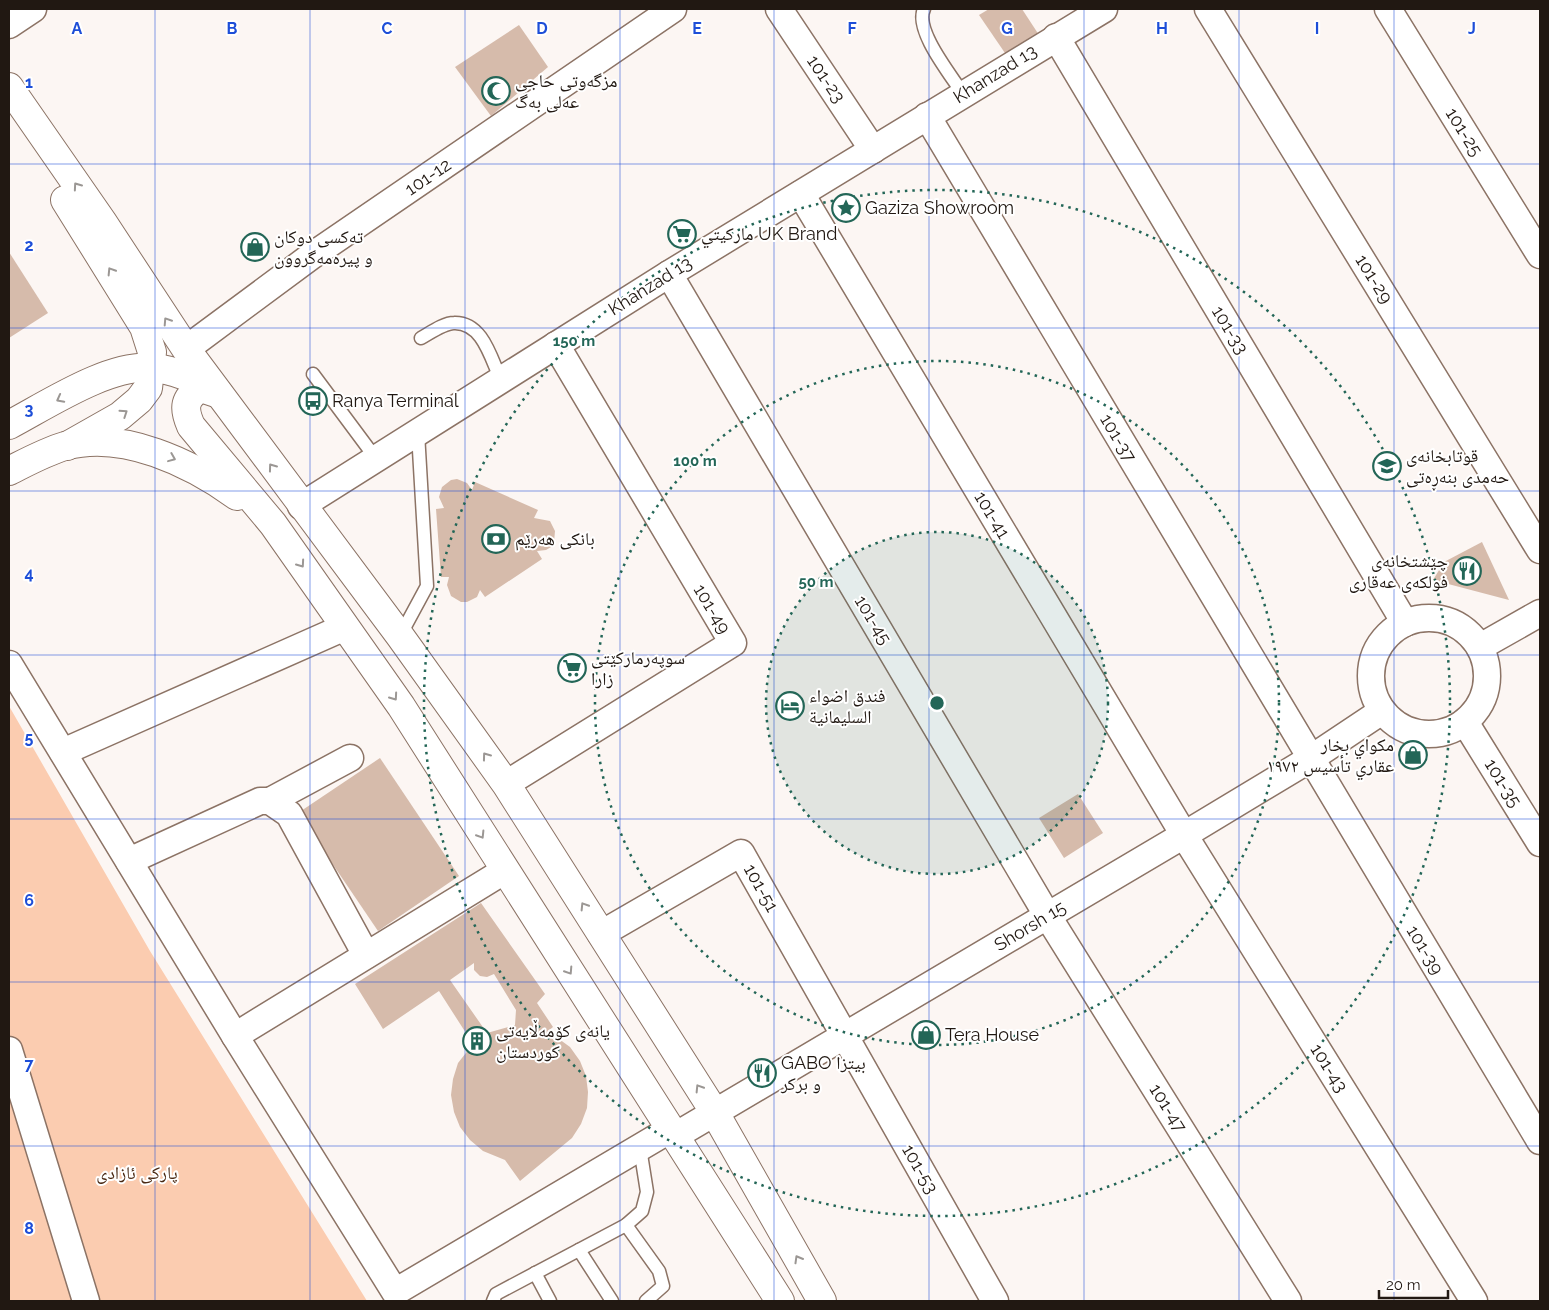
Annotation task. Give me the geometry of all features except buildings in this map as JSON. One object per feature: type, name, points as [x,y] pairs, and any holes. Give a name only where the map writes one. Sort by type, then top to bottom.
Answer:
[{"type":"main road","points":[[9,87],[102,221],[186,349],[301,506],[400,636],[506,784],[715,1113],[822,1301]]},
{"type":"main road","points":[[9,120],[80,221],[144,327],[152,352],[152,367],[148,388],[134,406],[67,446],[40,455],[9,471]]},
{"type":"main road","points":[[9,426],[113,372],[128,369],[152,367],[178,373],[219,394]]},
{"type":"main road","points":[[219,394],[201,388],[191,393],[184,409],[191,426],[273,524],[401,706],[504,871],[780,1301]]},
{"type":"main road","points":[[67,446],[96,443],[130,446],[165,455],[191,466],[215,480],[273,524]]},
{"type":"main road","points":[[273,524],[301,506]]},
{"type":"street","points":[[9,25],[33,9]]},
{"type":"street","name":"101-12","points":[[186,349],[310,257],[673,9]]},
{"type":"street","name":"101-23","points":[[779,9],[873,150]]},
{"type":"street","name":"101-29","points":[[1208,9],[1540,550]]},
{"type":"street","name":"101-25","points":[[1388,9],[1540,255]]},
{"type":"street","name":"Khanzad 13","points":[[301,506],[669,274],[1098,10]]},
{"type":"street","name":"101-33","points":[[1056,37],[1405,623]]},
{"type":"street","name":"101-37","points":[[927,116],[1310,759]]},
{"type":"street","name":"101-41","points":[[801,194],[1184,836]]},
{"type":"street","name":"101-45","points":[[669,274],[1047,915]]},
{"type":"street","name":"101-49","points":[[506,784],[733,643],[556,345]]},
{"type":"street","points":[[1480,647],[1540,613]]},
{"type":"street","points":[[1421,618],[1438,618],[1462,629],[1480,647],[1486,662],[1488,679],[1484,695],[1477,710],[1466,722],[1449,732],[1431,735],[1412,732],[1395,724],[1382,711],[1374,696],[1370,678],[1372,661],[1379,645],[1390,632],[1405,623],[1421,618]]},
{"type":"street","points":[[63,752],[345,627]]},
{"type":"street","points":[[9,664],[235,1036],[388,1296]]},
{"type":"street","name":"Shorsh 15","points":[[388,1296],[640,1148],[715,1113],[845,1037],[1047,915],[1184,836],[1310,759],[1382,711]]},
{"type":"street","name":"101-35","points":[[1466,722],[1540,844]]},
{"type":"street","points":[[129,861],[260,801],[270,801],[350,758]]},
{"type":"street","name":"101-39","points":[[1310,759],[1540,1141]]},
{"type":"street","points":[[270,801],[289,814],[366,955]]},
{"type":"street","name":"101-43","points":[[1184,836],[1474,1301]]},
{"type":"street","name":"101-51","points":[[601,934],[741,853],[845,1037]]},
{"type":"street","points":[[235,1036],[504,871]]},
{"type":"street","name":"101-47","points":[[1047,915],[1288,1301]]},
{"type":"street","name":"101-53","points":[[845,1037],[995,1301]]},
{"type":"street","points":[[9,1050],[86,1301]]},
{"type":"lane","points":[[924,9],[920,17],[924,31],[963,94]]},
{"type":"lane","points":[[421,338],[452,322],[467,324],[480,335],[501,380]]},
{"type":"lane","points":[[313,374],[376,460]]},
{"type":"lane","points":[[400,636],[426,586],[418,433]]},
{"type":"lane","points":[[492,1301],[496,1294],[626,1225],[642,1211],[647,1192],[640,1148]]},
{"type":"lane","points":[[626,1225],[659,1271],[662,1286],[646,1301]]},
{"type":"lane","points":[[579,1250],[612,1301]]},
{"type":"lane","points":[[535,1273],[550,1301]]},
{"type":"green space","name":"پارکی ئازادی","points":[[9,706],[150,951],[367,1301],[9,1301]]},
{"type":"place","name":"مزگەوتی حاجی عەلی بەگ","points":[[496,91]]},
{"type":"place","name":"Gaziza Showroom","points":[[846,208]]},
{"type":"place","name":"مارکيتي UK Brand","points":[[682,234]]},
{"type":"place","name":"تەکسی دوکان و پیرەمەگروون","points":[[255,247]]},
{"type":"place","name":"Ranya Terminal","points":[[313,401]]},
{"type":"place","name":"قوتابخانەی حەمدی بنەڕەتی","points":[[1387,466]]},
{"type":"place","name":"بانکی هەرێم","points":[[496,539]]},
{"type":"place","name":"چێشتخانەی فولکەی عەقاری","points":[[1467,571]]},
{"type":"place","name":"سوپەرمارکێتی زارا","points":[[572,668]]},
{"type":"place","name":"فندق اضواء السليمانية","points":[[790,706]]},
{"type":"place","name":"مكواي بخار عقاري تأسيس ١٩٧٢","points":[[1413,755]]},
{"type":"place","name":"Tera House","points":[[926,1035]]},
{"type":"place","name":"یانەی کۆمەڵایەتی کوردستان","points":[[477,1041]]},
{"type":"place","name":"GABO بيتزا و بركر","points":[[762,1073]]}]
